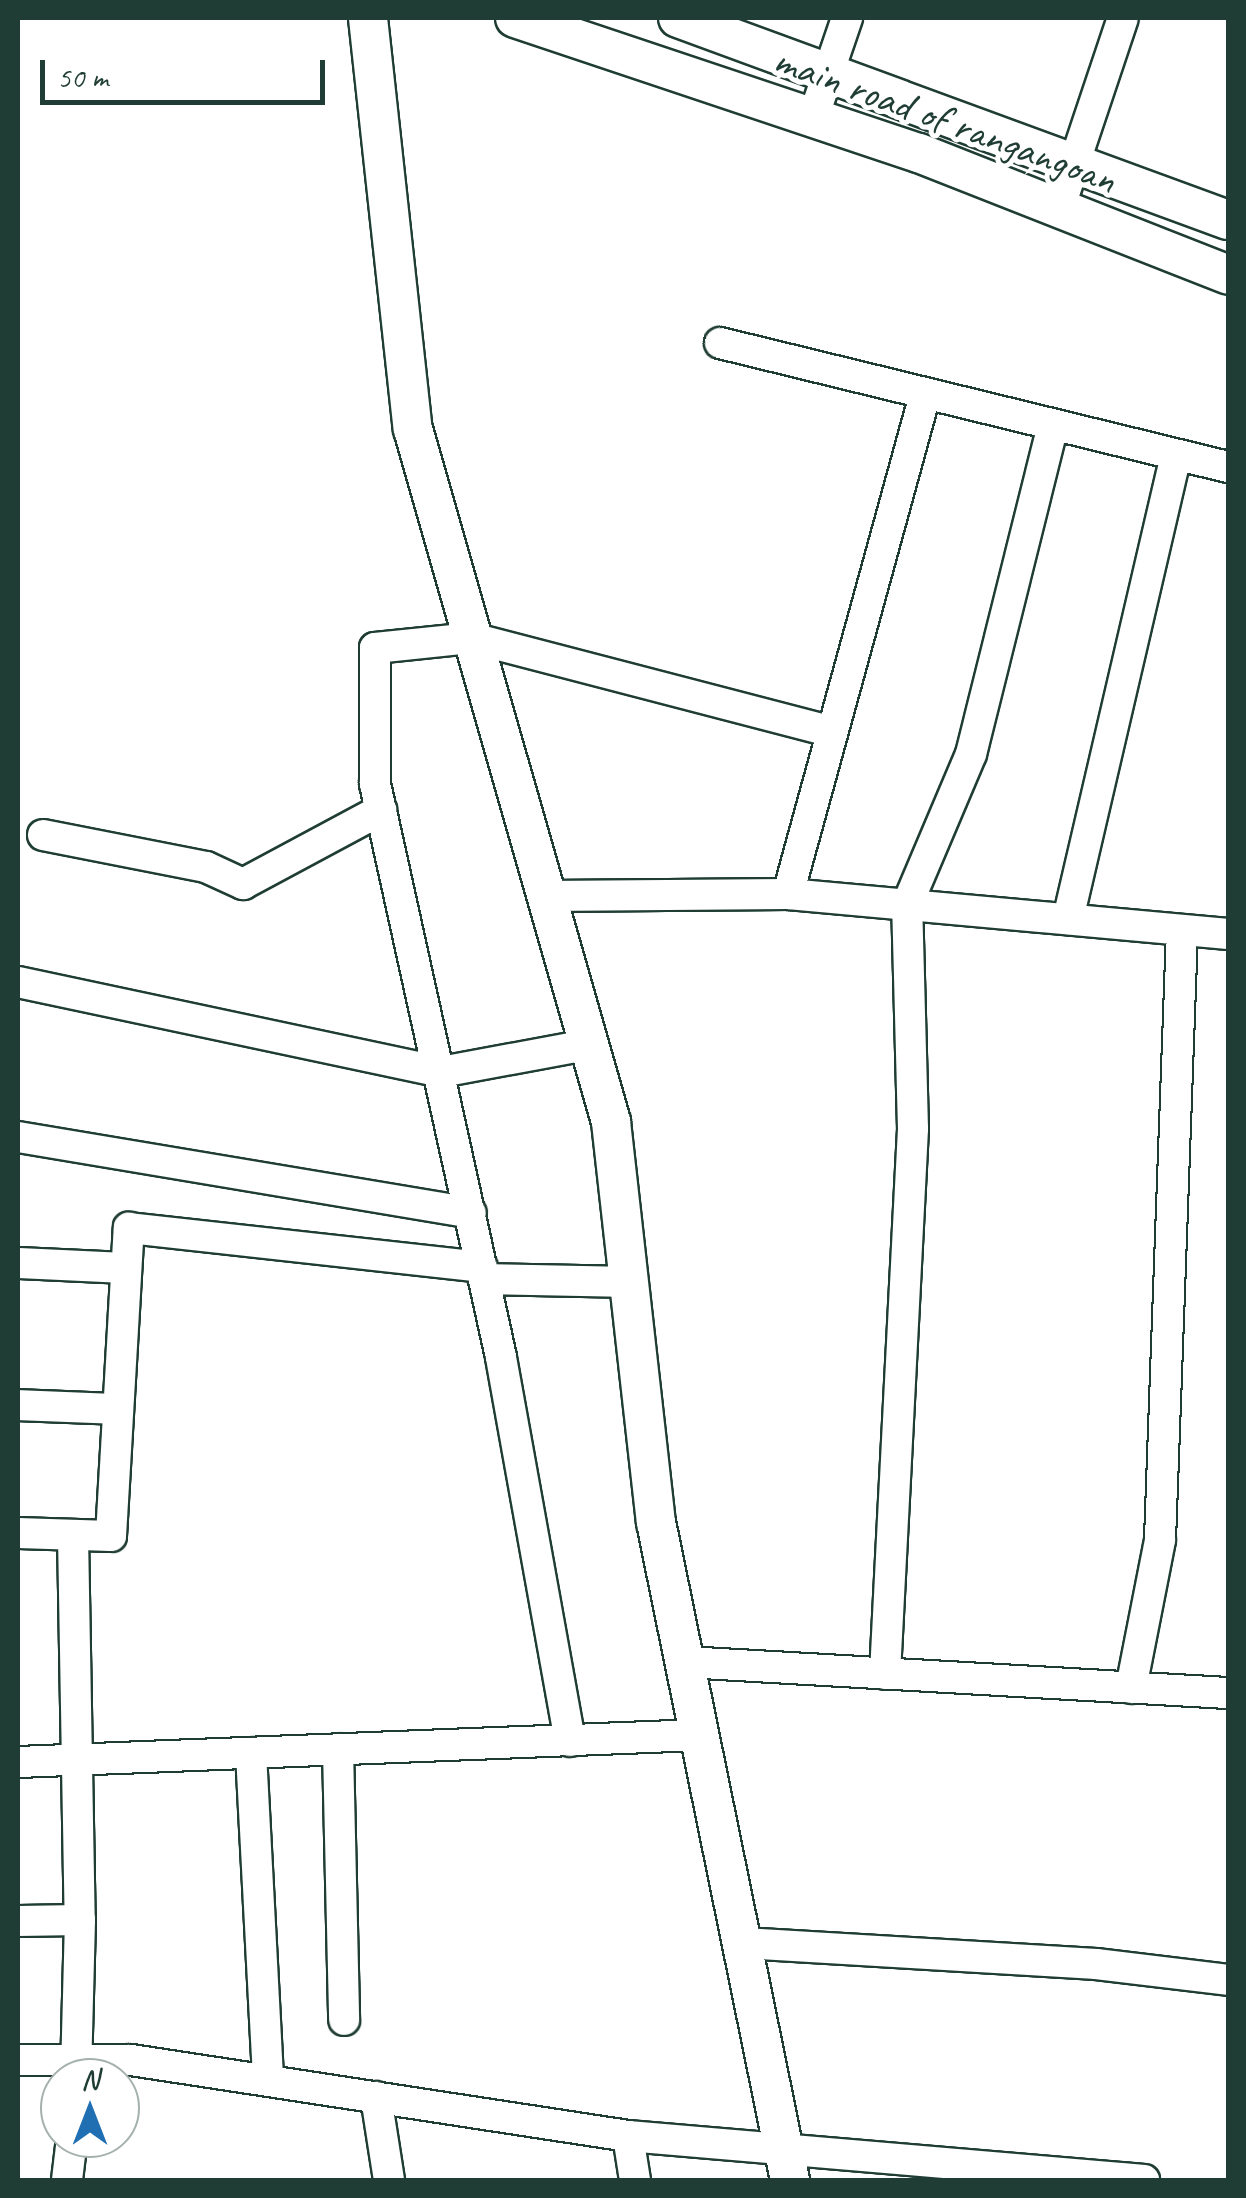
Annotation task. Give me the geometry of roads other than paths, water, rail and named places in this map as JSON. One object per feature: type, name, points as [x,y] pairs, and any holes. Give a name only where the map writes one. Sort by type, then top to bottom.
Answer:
[{"type":"street","points":[[368,18],[413,428],[611,1122],[656,1522],[788,2165]]},
{"type":"street","name":"main road of rangangoan","points":[[514,18],[600,31],[812,118],[1059,208],[1228,276]]},
{"type":"street","name":"main road of rangangoan","points":[[678,18],[1076,158],[1228,220]]},
{"type":"street","points":[[812,118],[847,18]]},
{"type":"street","points":[[1059,208],[1123,18]]},
{"type":"street","points":[[720,344],[1052,428],[1228,466]]},
{"type":"street","points":[[788,894],[925,395]]},
{"type":"street","points":[[885,1674],[914,1129],[908,905],[971,754],[1052,428]]},
{"type":"street","points":[[1068,920],[1176,455]]},
{"type":"street","points":[[570,1740],[471,1213],[382,810],[376,648],[472,638],[832,732]]},
{"type":"street","points":[[43,835],[206,867],[242,884],[382,810]]},
{"type":"street","points":[[546,896],[788,894],[1228,934]]},
{"type":"street","points":[[1131,1688],[1160,1540],[1182,930]]},
{"type":"street","points":[[18,982],[441,1072],[586,1045]]},
{"type":"street","points":[[18,1137],[471,1213]]},
{"type":"street","points":[[18,1533],[111,1536],[128,1228],[483,1273],[629,1282]]},
{"type":"street","points":[[18,1263],[126,1268]]},
{"type":"street","points":[[18,1405],[118,1409]]},
{"type":"street","points":[[72,1534],[80,1920],[75,2058]]},
{"type":"street","points":[[685,1662],[1228,1694]]},
{"type":"street","points":[[18,1762],[700,1735]]},
{"type":"street","points":[[338,1750],[344,2020]]},
{"type":"street","points":[[252,1752],[268,2081]]},
{"type":"street","points":[[18,1921],[80,1920]]},
{"type":"street","points":[[743,1943],[1096,1964],[1228,1980]]},
{"type":"street","points":[[140,2061],[628,2136],[788,2165],[1144,2180]]},
{"type":"street","points":[[376,2097],[389,2180]]},
{"type":"street","points":[[628,2136],[635,2180]]}]
